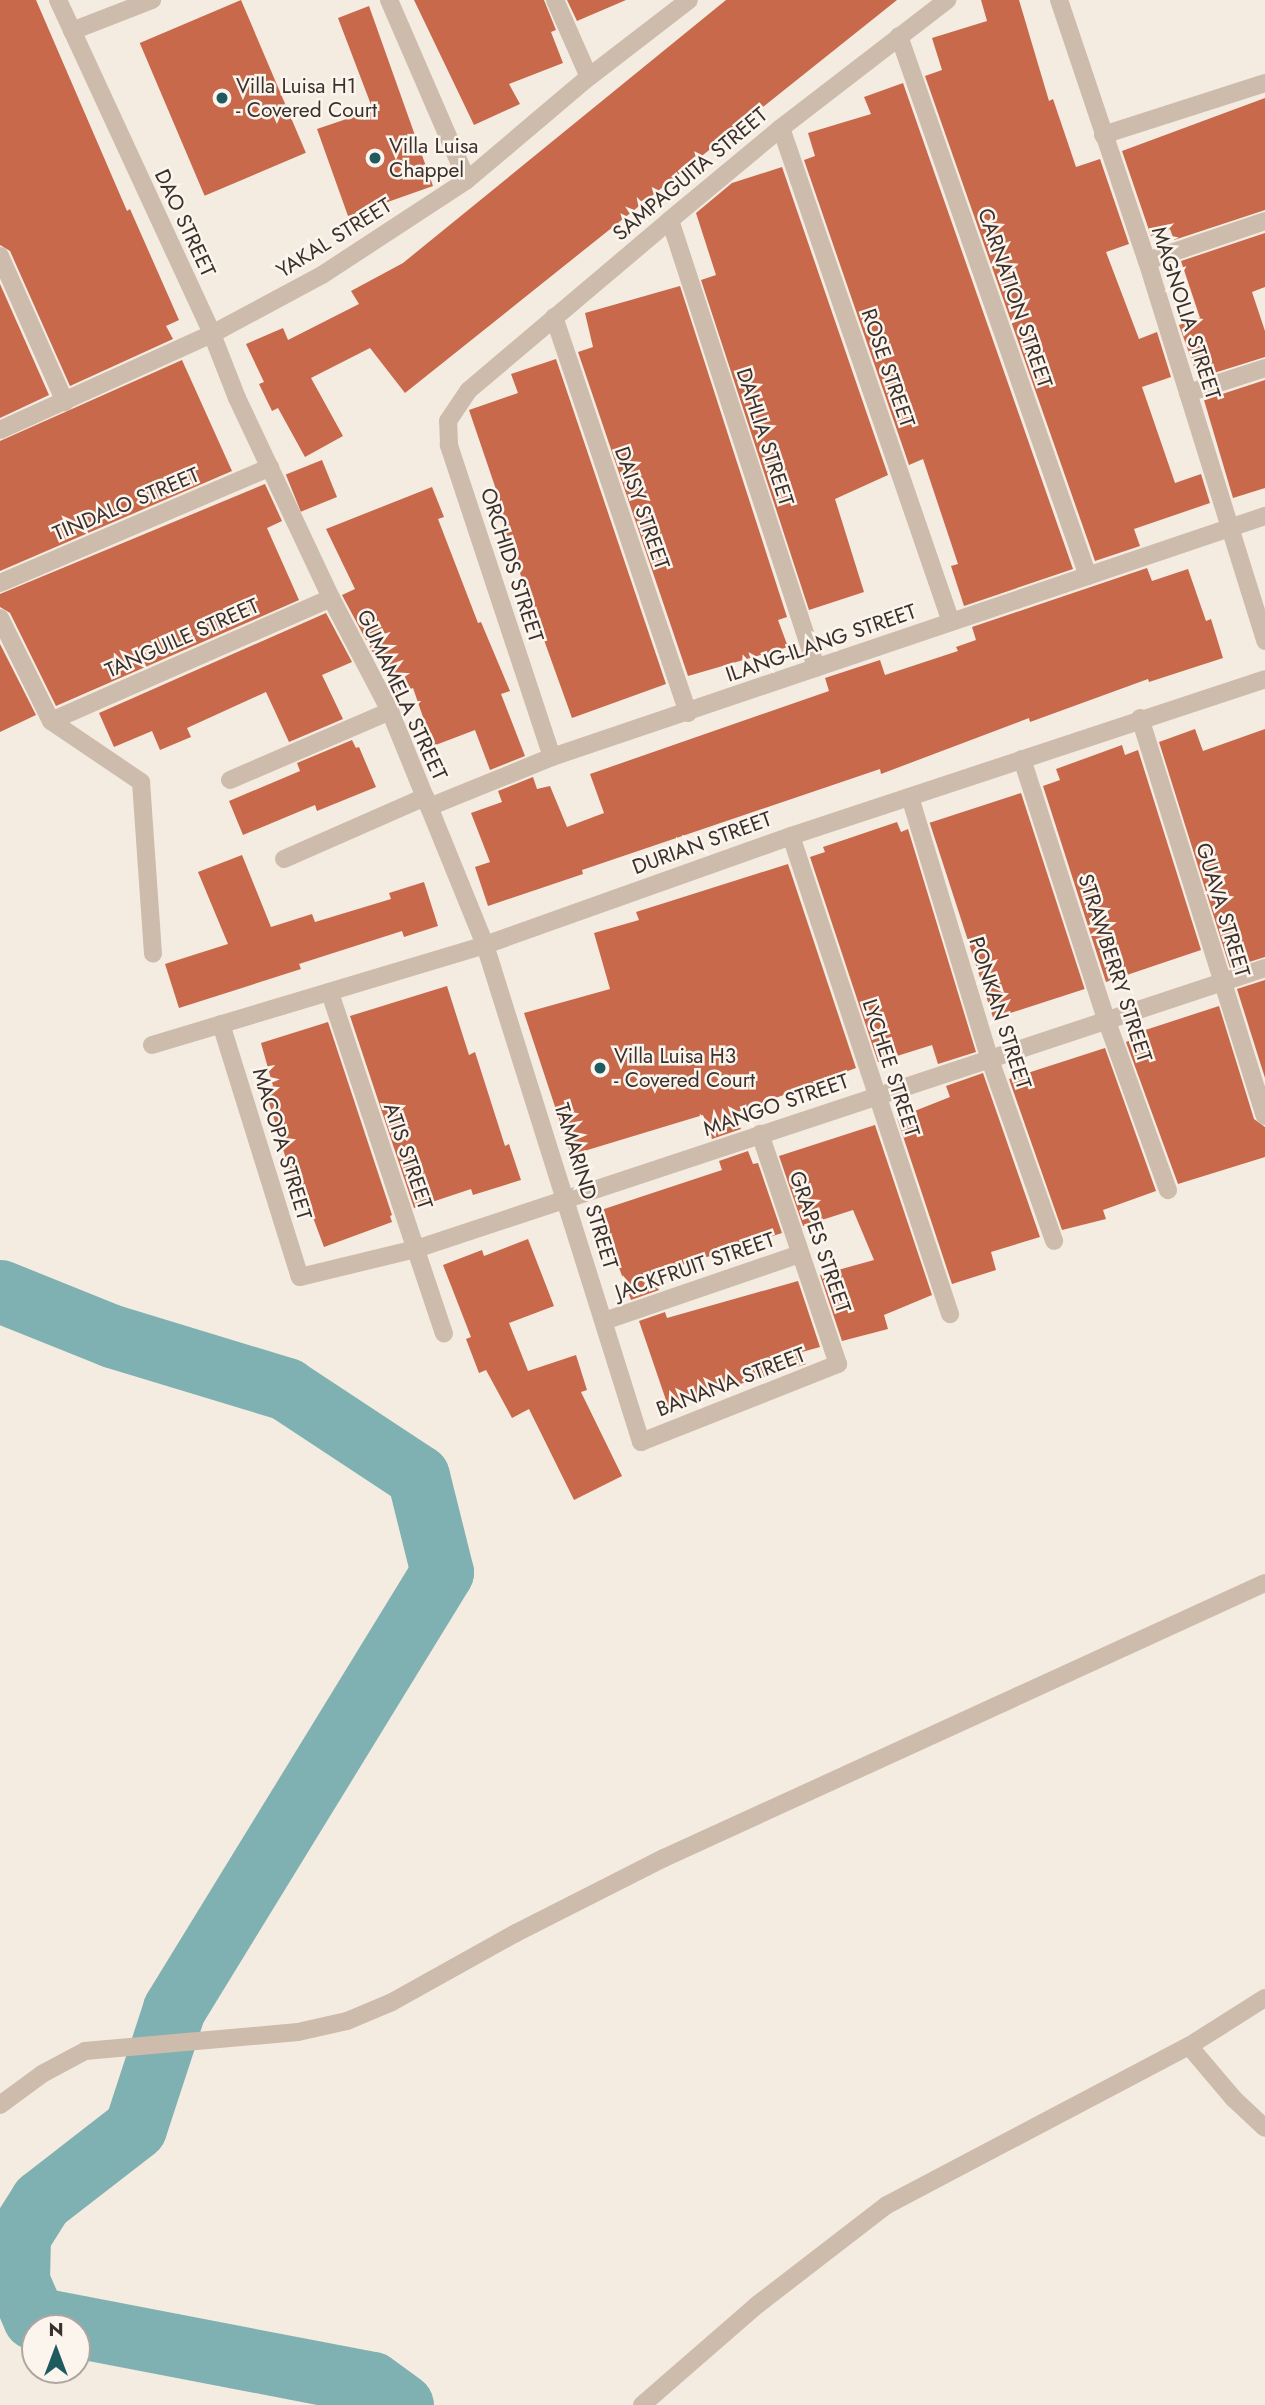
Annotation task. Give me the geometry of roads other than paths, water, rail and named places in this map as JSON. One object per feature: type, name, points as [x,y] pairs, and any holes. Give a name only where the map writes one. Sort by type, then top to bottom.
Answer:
[{"type":"street","name":"DAO STREET","points":[[58,0],[212,334],[237,398],[270,467]]},
{"type":"street","points":[[72,32],[152,0]]},
{"type":"street","points":[[388,0],[467,180]]},
{"type":"street","points":[[555,0],[589,77]]},
{"type":"street","name":"YAKAL STREET","points":[[0,430],[212,334],[322,275],[467,180],[589,77],[688,0]]},
{"type":"street","name":"SAMPAGUITA STREET","points":[[469,390],[781,128],[947,0]]},
{"type":"street","name":"MAGNOLIA STREET","points":[[1059,0],[1147,261],[1265,641]]},
{"type":"street","name":"CARNATION STREET","points":[[899,36],[1088,576]]},
{"type":"street","points":[[1103,135],[1265,83]]},
{"type":"street","name":"ROSE STREET","points":[[781,128],[951,622]]},
{"type":"street","name":"DAHLIA STREET","points":[[670,220],[816,668]]},
{"type":"street","points":[[1147,261],[1265,221]]},
{"type":"street","points":[[0,256],[65,402]]},
{"type":"street","name":"DAISY STREET","points":[[554,317],[688,713]]},
{"type":"street","points":[[1188,393],[1265,368]]},
{"type":"street","name":"ORCHIDS STREET","points":[[469,390],[448,421],[449,444],[552,757]]},
{"type":"street","name":"TINDALO STREET","points":[[0,583],[270,467]]},
{"type":"street","name":"GUMAMELA STREET","points":[[270,467],[331,598],[390,711],[485,945]]},
{"type":"street","name":"ILANG-ILANG STREET","points":[[284,859],[427,802],[552,757],[1265,516]]},
{"type":"street","name":"TANGUILE STREET","points":[[51,720],[331,598]]},
{"type":"street","points":[[0,618],[51,720],[141,782],[153,954]]},
{"type":"street","name":"DURIAN STREET","points":[[152,1045],[485,945],[791,836],[1265,678]]},
{"type":"street","points":[[230,780],[390,711]]},
{"type":"street","name":"GUAVA STREET","points":[[1140,718],[1265,1116]]},
{"type":"street","name":"STRAWBERRY STREET","points":[[1023,760],[1106,1018],[1168,1190]]},
{"type":"street","name":"PONKAN STREET","points":[[910,797],[989,1058],[1054,1241]]},
{"type":"street","name":"LYCHEE STREET","points":[[791,836],[950,1314]]},
{"type":"street","name":"TAMARIND STREET","points":[[485,945],[641,1441]]},
{"type":"street","name":"MANGO STREET","points":[[300,1277],[416,1249],[1106,1018],[1265,968]]},
{"type":"street","name":"ATIS STREET","points":[[330,993],[443,1333]]},
{"type":"street","name":"MACOPA STREET","points":[[221,1024],[300,1277]]},
{"type":"street","name":"GRAPES STREET","points":[[760,1134],[838,1364]]},
{"type":"street","name":"JACKFRUIT STREET","points":[[604,1321],[800,1254]]},
{"type":"street","name":"BANANA STREET","points":[[641,1441],[838,1364]]},
{"type":"street","points":[[0,2105],[42,2074],[85,2051],[230,2039],[310,2029],[347,2021],[392,2002],[516,1933],[664,1857],[1265,1583]]},
{"type":"street","points":[[642,2405],[757,2305],[887,2205],[1189,2046],[1265,1998]]},
{"type":"street","points":[[1189,2046],[1234,2099],[1265,2128]]},
{"type":"waterway","points":[[0,1291],[112,1336],[286,1389],[418,1476],[442,1572],[174,2009],[135,2128],[41,2201],[19,2236],[18,2281],[34,2318],[372,2383],[402,2405]]},
{"type":"place","name":"Villa Luisa H1 - Covered Court","points":[[222,98]]},
{"type":"place","name":"Villa Luisa Chappel","points":[[375,158]]},
{"type":"place","name":"Villa Luisa H3 - Covered Court","points":[[600,1068]]}]
